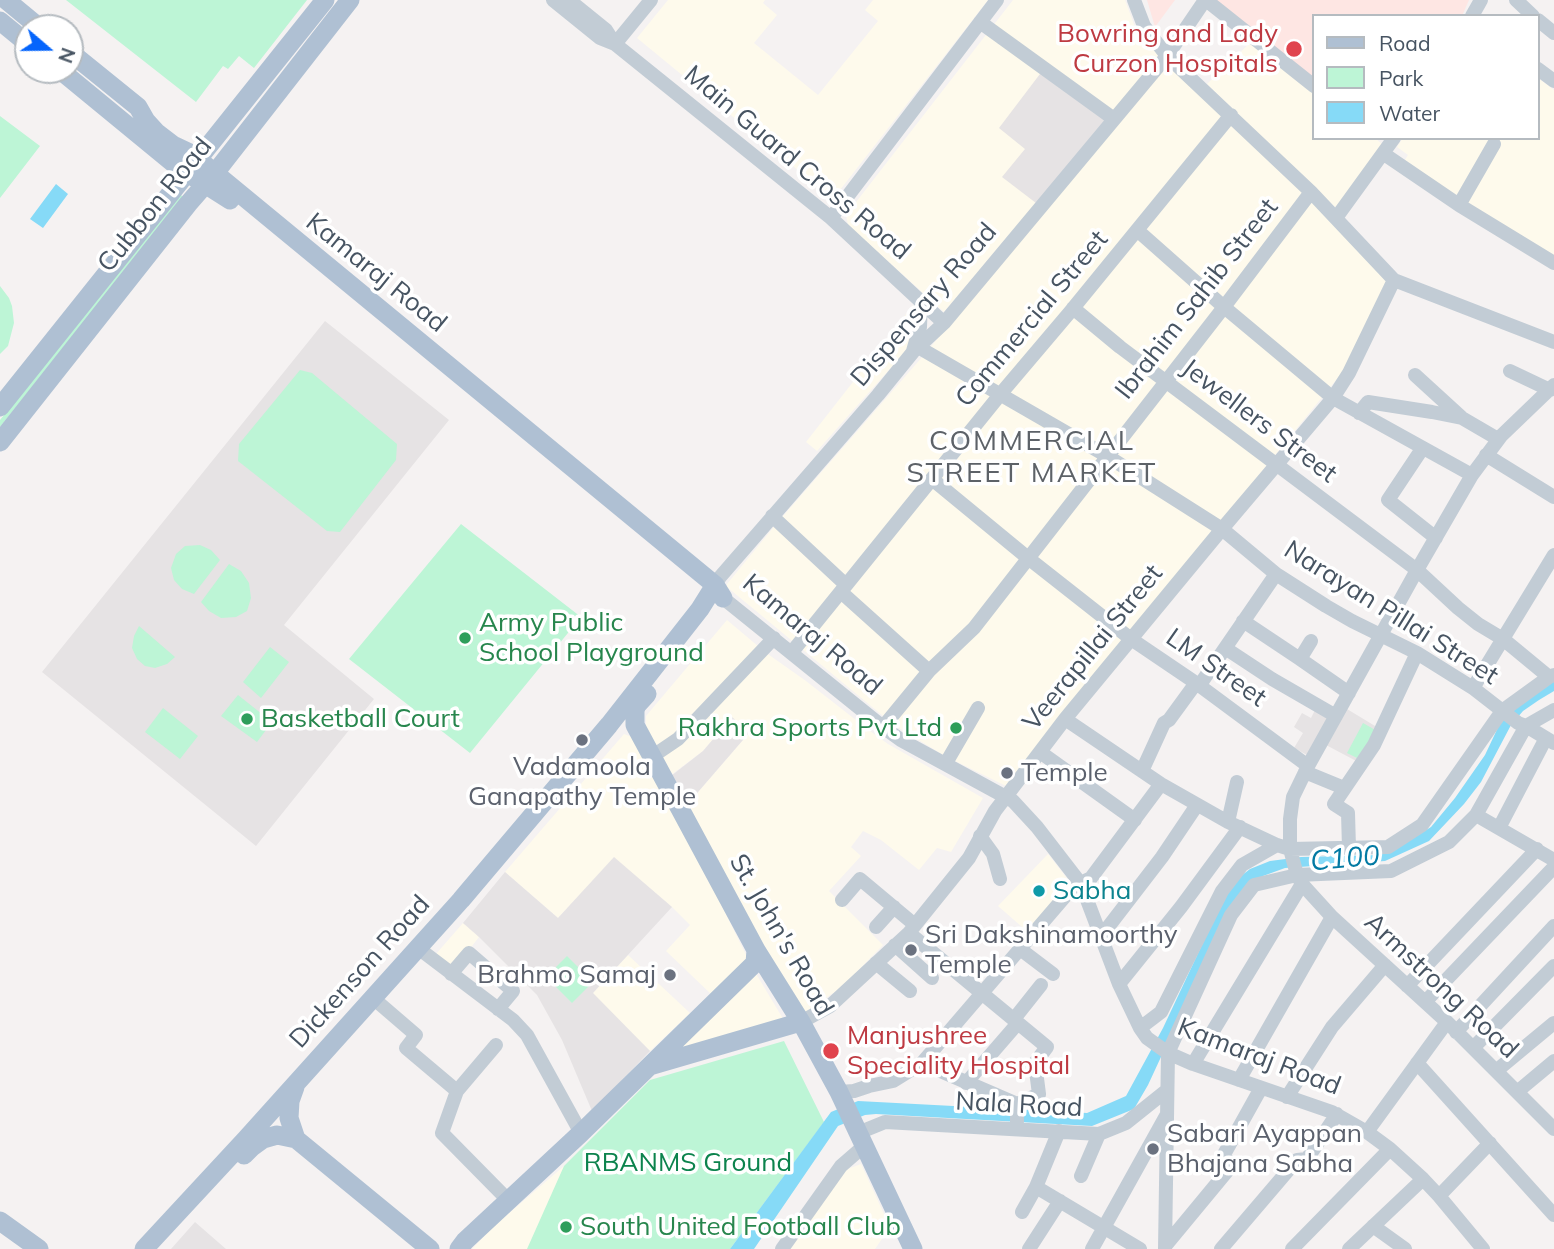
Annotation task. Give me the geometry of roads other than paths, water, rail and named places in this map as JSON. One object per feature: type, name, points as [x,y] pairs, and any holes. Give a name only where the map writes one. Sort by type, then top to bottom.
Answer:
[{"type":"main road","points":[[6,0],[23,14]]},
{"type":"main road","name":"Cubbon Road","points":[[0,442],[350,0]]},
{"type":"main road","points":[[319,7],[328,28]]},
{"type":"main road","name":"Cubbon Road","points":[[0,407],[319,7]]},
{"type":"main road","points":[[0,21],[14,32]]},
{"type":"main road","name":"Kamaraj Road","points":[[84,63],[138,107],[156,132],[173,145],[190,153],[193,167]]},
{"type":"main road","name":"Kamaraj Road","points":[[79,84],[210,179],[223,194],[337,281],[716,592]]},
{"type":"main road","points":[[610,725],[622,720],[635,725],[637,705],[680,655],[716,592]]},
{"type":"main road","name":"Dickenson Road","points":[[159,1249],[197,1199],[297,1082],[461,900],[610,725],[716,592]]},
{"type":"main road","name":"St. John's Road","points":[[635,725],[756,950],[801,1022],[842,1098],[913,1249]]},
{"type":"main road","points":[[297,1082],[290,1101],[289,1118],[296,1139],[428,1247],[447,1248],[462,1245],[755,963],[756,950]]},
{"type":"main road","points":[[646,1068],[801,1022]]},
{"type":"main road","name":"Dickenson Road","points":[[144,1249],[263,1139],[277,1135],[296,1139]]},
{"type":"main road","points":[[0,1221],[39,1249]]},
{"type":"main road","points":[[0,1233],[22,1249]]},
{"type":"street","name":"Main Guard Cross Road","points":[[553,0],[600,38],[615,44],[831,218],[944,323]]},
{"type":"street","name":"Main Guard Cross Road","points":[[569,0],[606,30],[615,44]]},
{"type":"street","points":[[615,44],[651,0]]},
{"type":"street","points":[[831,218],[997,0]]},
{"type":"street","points":[[1134,0],[1144,26],[1167,56],[1311,192],[1394,280],[1554,342]]},
{"type":"street","points":[[1205,0],[1312,84]]},
{"type":"street","name":"Dispensary Road","points":[[716,592],[720,577],[916,350],[944,323],[1167,56],[1205,0]]},
{"type":"street","points":[[1516,0],[1531,14]]},
{"type":"street","points":[[980,22],[1114,119]]},
{"type":"street","points":[[1540,22],[1554,33]]},
{"type":"street","points":[[1540,70],[1554,81]]},
{"type":"street","name":"Commercial Street","points":[[792,652],[999,395],[1231,115]]},
{"type":"street","points":[[1336,218],[1387,144],[1459,205],[1554,263]]},
{"type":"street","points":[[1459,205],[1494,144]]},
{"type":"street","name":"Ibrahim Sahib Street","points":[[883,727],[929,671],[974,628],[1311,192]]},
{"type":"street","points":[[1137,230],[1333,398],[1472,475]]},
{"type":"street","name":"Veerapillai Street","points":[[801,1022],[830,1006],[895,946],[969,858],[995,811],[1065,719],[1333,398],[1349,373],[1394,280]]},
{"type":"street","points":[[916,350],[921,300]]},
{"type":"street","name":"Jewellers Street","points":[[1073,308],[1120,347],[1417,570],[1478,624],[1503,639],[1552,676]]},
{"type":"street","name":"Narayan Pillai Street","points":[[916,350],[1107,456],[1222,529],[1276,574],[1325,606],[1417,653],[1473,688],[1503,712],[1550,740]]},
{"type":"street","points":[[1193,1064],[1292,863],[1290,819],[1293,797],[1306,769],[1472,475],[1498,439],[1552,387],[1510,370]]},
{"type":"street","points":[[1415,375],[1462,418],[1498,439]]},
{"type":"street","points":[[1359,413],[1368,402],[1462,418]]},
{"type":"street","points":[[1422,449],[1388,500],[1436,538]]},
{"type":"street","points":[[1486,454],[1554,497]]},
{"type":"street","name":"LM Street","points":[[932,479],[1131,639],[1198,684],[1306,769],[1344,788]]},
{"type":"street","points":[[772,516],[929,671]]},
{"type":"street","points":[[1473,688],[1554,555]]},
{"type":"street","points":[[1142,771],[1164,723],[1225,649],[1276,574]]},
{"type":"street","name":"Kamaraj Road","points":[[716,592],[883,727],[901,740],[1007,796],[1037,827],[1082,884],[1119,984],[1147,1038],[1168,1053],[1193,1064],[1337,1114],[1367,1132],[1423,1179],[1483,1249]]},
{"type":"street","points":[[1243,621],[1349,693]]},
{"type":"street","points":[[653,756],[678,739],[774,638]]},
{"type":"street","points":[[1300,659],[1311,641]]},
{"type":"street","points":[[1225,649],[1336,716]]},
{"type":"street","points":[[1349,848],[1348,813],[1334,804],[1374,745],[1417,653]]},
{"type":"street","points":[[1165,1247],[1168,1053],[1231,915],[1254,885],[1292,863],[1349,848],[1388,847],[1422,825],[1503,712],[1552,676]]},
{"type":"street","points":[[946,764],[978,708]]},
{"type":"street","points":[[1140,1028],[1161,1012],[1222,891],[1242,864],[1292,863],[1391,871],[1449,842],[1476,815],[1522,724],[1554,710]]},
{"type":"street","points":[[1065,719],[1161,784],[1234,825],[1292,863]]},
{"type":"street","points":[[1499,828],[1550,740]]},
{"type":"street","points":[[1040,752],[1135,820]]},
{"type":"street","points":[[1119,984],[1181,906],[1234,825],[1237,782]]},
{"type":"street","points":[[842,1098],[869,1086],[893,1081],[922,1063],[1074,886],[1091,878],[1161,784]]},
{"type":"street","points":[[1102,935],[1162,857],[1197,805]]},
{"type":"street","points":[[1476,815],[1554,860]]},
{"type":"street","points":[[980,836],[993,855],[1000,879]]},
{"type":"street","points":[[1407,986],[1536,849]]},
{"type":"street","name":"Armstrong Road","points":[[1292,863],[1332,917],[1452,1027],[1554,1129]]},
{"type":"street","points":[[1425,1002],[1554,867]]},
{"type":"street","points":[[842,900],[860,879],[894,907],[912,929],[982,993],[1047,1047],[1034,1063],[1039,1094],[1017,1112],[966,1083],[922,1063]]},
{"type":"street","points":[[876,927],[894,907]]},
{"type":"street","points":[[1239,1080],[1332,917]]},
{"type":"street","points":[[1367,1132],[1417,1063],[1554,926]]},
{"type":"street","points":[[895,946],[932,978]]},
{"type":"street","points":[[418,948],[513,1020],[527,1035],[581,1133]]},
{"type":"street","points":[[1020,949],[1053,974]]},
{"type":"street","points":[[451,974],[469,953],[513,991],[498,1009]]},
{"type":"street","points":[[876,963],[910,991]]},
{"type":"street","points":[[1287,1097],[1332,1027],[1385,965]]},
{"type":"street","points":[[1472,1048],[1554,966]]},
{"type":"street","points":[[966,1083],[1041,985]]},
{"type":"street","points":[[373,998],[415,1035],[406,1048],[457,1091]]},
{"type":"street","points":[[1496,1071],[1554,1023]]},
{"type":"street","points":[[496,1045],[457,1091],[442,1133],[508,1200]]},
{"type":"street","points":[[1517,1092],[1554,1061]]},
{"type":"street","points":[[1417,1063],[1554,1214]]},
{"type":"street","points":[[1165,1247],[1233,1164],[1222,1158],[1261,1088]]},
{"type":"street","name":"Nala Road","points":[[859,1135],[885,1122],[1099,1134],[1126,1123],[1166,1091]]},
{"type":"street","points":[[1221,1249],[1297,1160],[1307,1159],[1337,1114]]},
{"type":"street","points":[[1092,1249],[1167,1115]]},
{"type":"street","points":[[1022,1212],[1036,1187],[1059,1132]]},
{"type":"street","points":[[1081,1176],[1099,1134]]},
{"type":"street","points":[[782,1249],[841,1166],[859,1135]]},
{"type":"street","points":[[1439,1196],[1490,1143]]},
{"type":"street","points":[[1292,1249],[1390,1149]]},
{"type":"street","points":[[1349,1249],[1423,1179]]},
{"type":"street","points":[[1036,1187],[1140,1249]]},
{"type":"street","points":[[1029,1249],[1060,1200]]},
{"type":"street","points":[[1373,1226],[1405,1249]]},
{"type":"water","points":[[56,184],[68,194],[43,228],[30,219]]},
{"type":"water","name":"C100","points":[[1554,680],[1554,691],[1523,711],[1511,725],[1481,782],[1429,841],[1385,861],[1285,868],[1263,876],[1246,887],[1134,1109],[1092,1126],[865,1115],[838,1126],[754,1249],[730,1249],[831,1112],[858,1101],[1087,1113],[1126,1096],[1163,1028],[1223,900],[1237,879],[1250,869],[1270,861],[1301,857],[1379,855],[1392,851],[1431,827],[1485,755],[1502,719]]},
{"type":"place","name":"Bowring and Lady Curzon Hospitals","points":[[1294,49]]},
{"type":"place","name":"Army Public School Playground","points":[[465,638]]},
{"type":"place","name":"Basketball Court","points":[[247,719]]},
{"type":"place","name":"Rakhra Sports Pvt Ltd","points":[[956,728]]},
{"type":"place","name":"Vadamoola Ganapathy Temple","points":[[582,740]]},
{"type":"place","name":"Temple","points":[[1007,773]]},
{"type":"place","name":"Sabha","points":[[1039,891]]},
{"type":"place","name":"Sri Dakshinamoorthy Temple","points":[[911,950]]},
{"type":"place","name":"Brahmo Samaj","points":[[670,975]]},
{"type":"place","name":"Manjushree Speciality Hospital","points":[[831,1051]]},
{"type":"place","name":"Sabari Ayappan Bhajana Sabha","points":[[1153,1149]]},
{"type":"place","name":"South United Football Club","points":[[566,1227]]},
{"type":"district","name":"COMMERCIAL STREET MARKET","points":[[1032,458]]},
{"type":"park label","name":"RBANMS Ground","points":[[688,1163]]}]
